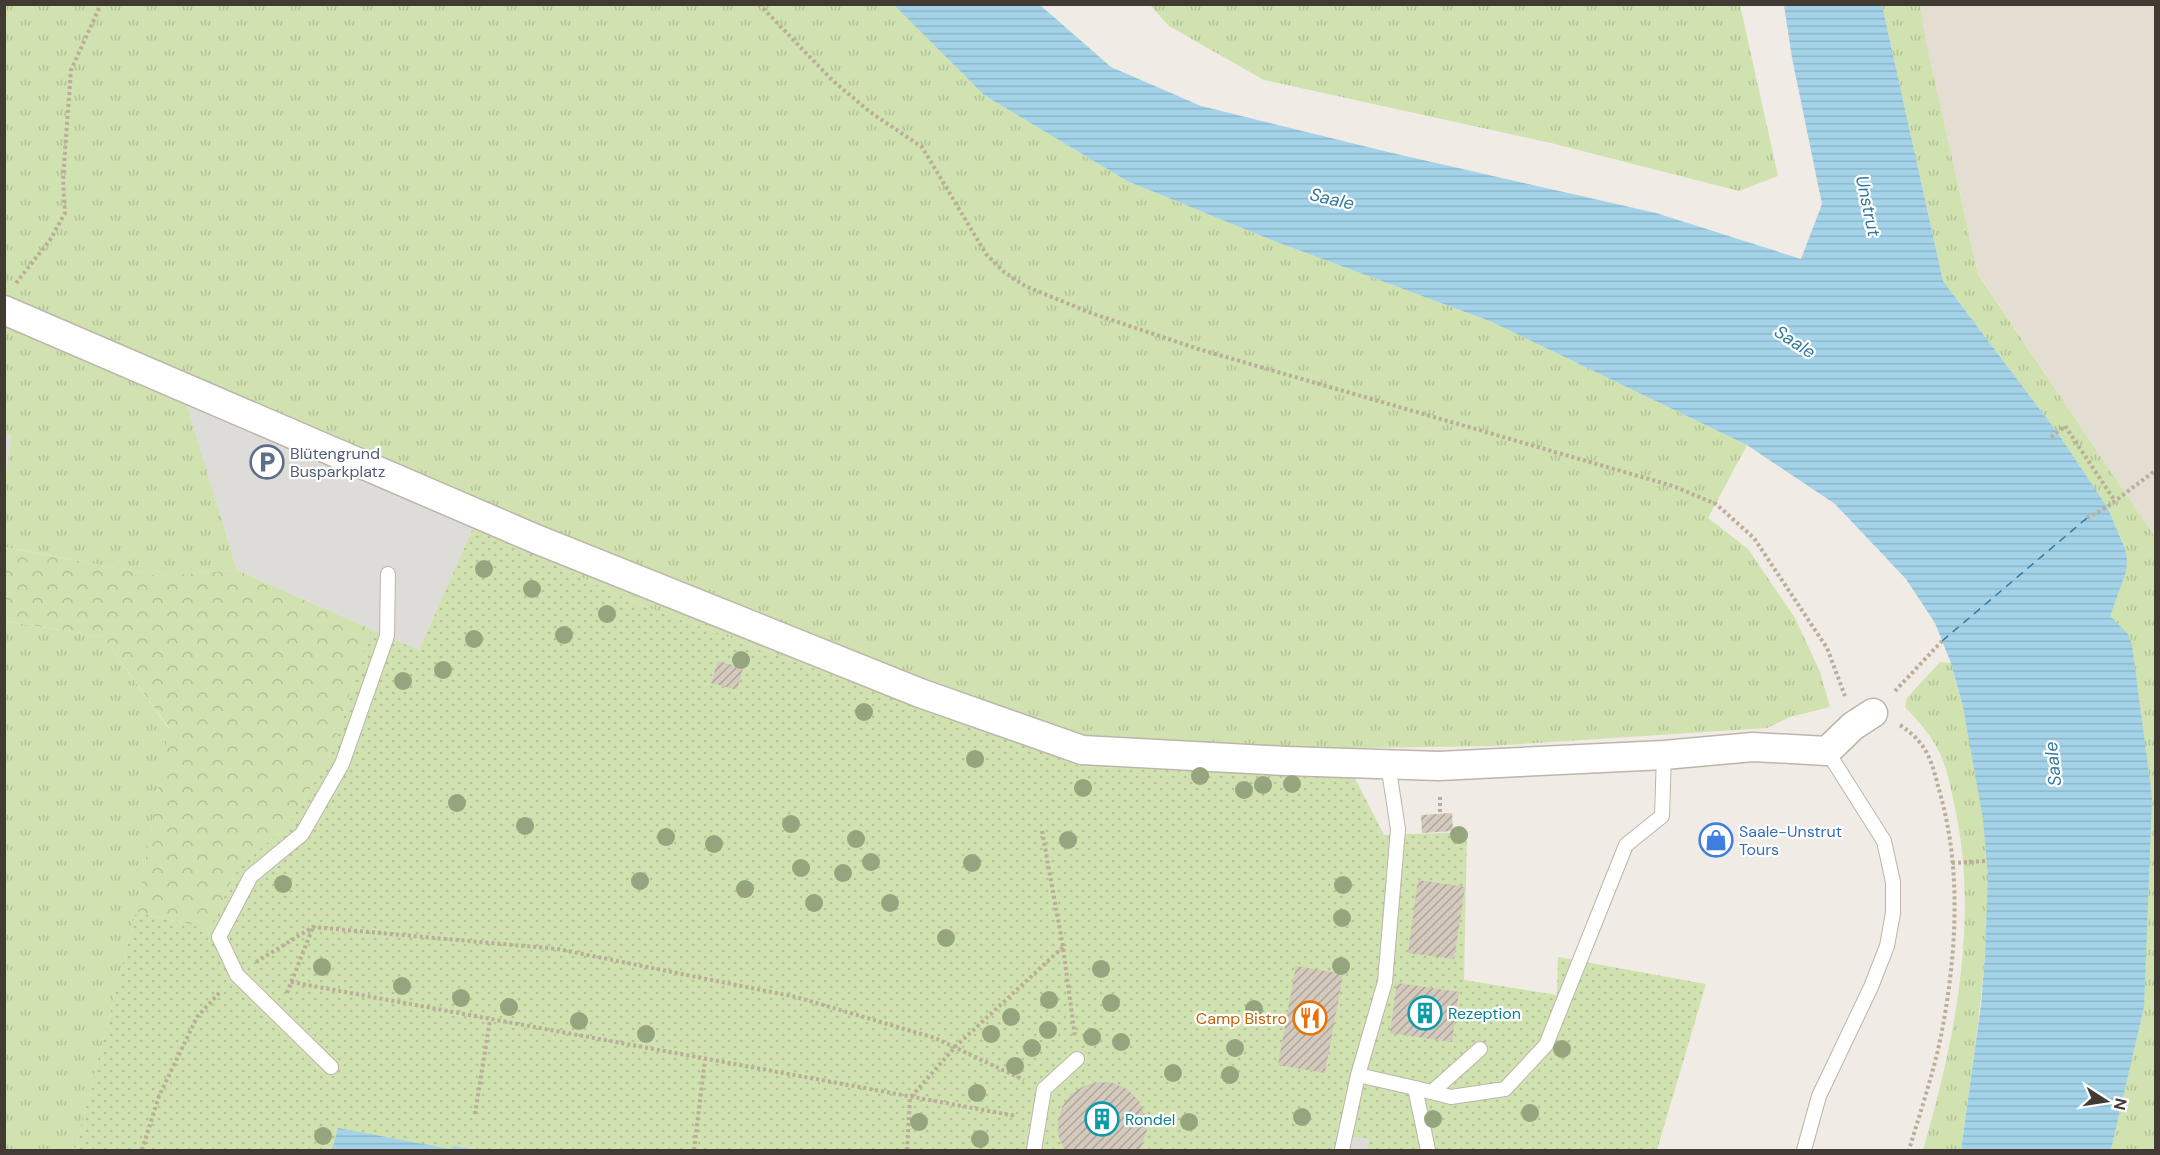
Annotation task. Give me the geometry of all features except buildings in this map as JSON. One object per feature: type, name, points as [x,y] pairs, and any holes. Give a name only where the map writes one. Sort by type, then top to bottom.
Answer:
[{"type":"street","points":[[8,300],[536,539],[920,693],[1082,750],[1439,766],[1664,755],[1752,747],[1827,751],[1853,726],[1883,703]]},
{"type":"lane","points":[[331,1067],[237,975],[219,936],[251,876],[302,834],[342,764],[387,636],[388,573]]},
{"type":"lane","points":[[1804,1150],[1819,1096],[1872,987],[1887,946],[1893,913],[1893,882],[1884,841],[1827,751]]},
{"type":"lane","points":[[1358,1075],[1451,1096],[1505,1089],[1546,1046],[1626,845],[1662,816],[1664,755]]},
{"type":"lane","points":[[1342,1150],[1358,1075],[1385,982],[1398,829],[1388,764]]},
{"type":"lane","points":[[1432,1092],[1480,1049]]},
{"type":"lane","points":[[1034,1150],[1044,1089],[1077,1059]]},
{"type":"lane","points":[[1414,1088],[1428,1150]]},
{"type":"path","points":[[8,300],[50,240],[65,213],[63,179],[71,69],[101,4]]},
{"type":"path","points":[[759,4],[832,80],[870,112],[922,147],[986,254],[1004,272],[1025,286],[1091,313],[1198,349],[1673,486],[1716,504],[1754,538],[1788,588],[1827,648],[1848,703],[1883,703],[1942,641]]},
{"type":"path","points":[[2051,437],[2065,426],[2115,501]]},
{"type":"path","points":[[2087,518],[2115,501],[2156,470]]},
{"type":"path","points":[[1883,703],[1897,722],[1914,734],[1928,751],[1947,816],[1955,882],[1953,946],[1940,1037],[1910,1150]]},
{"type":"path","points":[[1042,831],[1063,947],[1077,1059]]},
{"type":"path","points":[[1952,863],[1986,861]]},
{"type":"path","points":[[278,1015],[313,927]]},
{"type":"path","points":[[142,1150],[159,1096],[197,1017],[237,975],[313,927],[558,949],[796,997],[935,1038],[1044,1089]]},
{"type":"path","points":[[907,1150],[910,1098],[955,1047],[1063,947]]},
{"type":"path","points":[[291,982],[1039,1120]]},
{"type":"path","points":[[475,1114],[490,1020]]},
{"type":"path","points":[[694,1150],[705,1060]]},
{"type":"shaded area","points":[[1920,5],[2155,5],[2155,537],[1978,273],[1926,42]]},
{"type":"shaded area","name":"Blütengrund Busparkplatz","points":[[185,400],[474,525],[419,650],[237,570]]},
{"type":"shaded area","points":[[4,434],[11,435],[5,481]]},
{"type":"shaded area","points":[[1345,1135],[1369,1139],[1368,1150],[1344,1150]]},
{"type":"green space","points":[[4,5],[894,5],[984,95],[1127,181],[1274,241],[1492,322],[1747,445],[1708,518],[1748,549],[1795,618],[1820,672],[1830,707],[1790,717],[1767,728],[1491,746],[1363,748],[1355,778],[1080,766],[630,601],[474,525],[186,401],[237,570],[158,576],[5,547],[5,481],[11,435],[4,434]]},
{"type":"green space","points":[[1150,5],[1740,5],[1778,176],[1739,191],[1551,143],[1264,80],[1169,26]]},
{"type":"green space","points":[[1882,5],[1920,5],[1926,42],[1978,274],[2155,537],[2155,1150],[2111,1150],[2144,1007],[2122,628],[2109,616],[2126,572],[2125,548],[2120,535],[2057,432],[1943,281]]},
{"type":"green space","points":[[474,525],[630,601],[1080,766],[1355,778],[1384,835],[1467,832],[1464,980],[1557,995],[1558,957],[1706,984],[1657,1150],[75,1150],[136,912],[209,929],[238,868],[288,825],[329,758],[371,629],[419,650]]},
{"type":"green space","points":[[4,547],[158,576],[237,570],[371,629],[329,758],[288,825],[238,868],[209,929],[136,912],[169,728],[103,637],[5,621]]},
{"type":"green space","points":[[4,621],[103,637],[169,729],[136,912],[75,1150],[5,1150]]},
{"type":"green space","points":[[1940,662],[1951,663],[1965,716],[1977,769],[1987,851],[1987,912],[1983,981],[1961,1150],[1923,1150],[1954,1022],[1964,934],[1965,890],[1961,846],[1949,781],[1933,741],[1905,707],[1907,698]]},
{"type":"water","points":[[894,5],[1040,5],[1111,67],[1201,106],[1388,152],[1656,213],[1801,259],[1822,204],[1792,58],[1784,5],[1882,5],[1943,281],[2057,432],[2107,507],[2125,548],[2126,572],[2110,616],[2128,634],[2132,645],[2152,797],[2144,1007],[2111,1150],[1961,1150],[1981,1005],[1988,876],[1983,819],[1963,707],[1951,663],[1935,623],[1906,579],[1835,504],[1747,445],[1492,322],[1274,241],[1127,181],[984,95]]},
{"type":"water","points":[[338,1128],[450,1149],[454,1146],[478,1150],[332,1150]]},
{"type":"ferry route","points":[[1942,641],[2087,518]]},
{"type":"place","name":"Blütengrund Busparkplatz","points":[[267,462]]},
{"type":"place","name":"Saale-Unstrut Tours","points":[[1716,840]]},
{"type":"place","name":"Rezeption","points":[[1425,1013]]},
{"type":"place","name":"Camp Bistro","points":[[1310,1018]]},
{"type":"place","name":"Rondel","points":[[1102,1119]]},
{"type":"water label","name":"Saale","points":[[1332,199]]},
{"type":"water label","name":"Unstrut","points":[[1868,206]]},
{"type":"water label","name":"Saale","points":[[1795,342]]},
{"type":"water label","name":"Saale","points":[[2053,764]]}]
